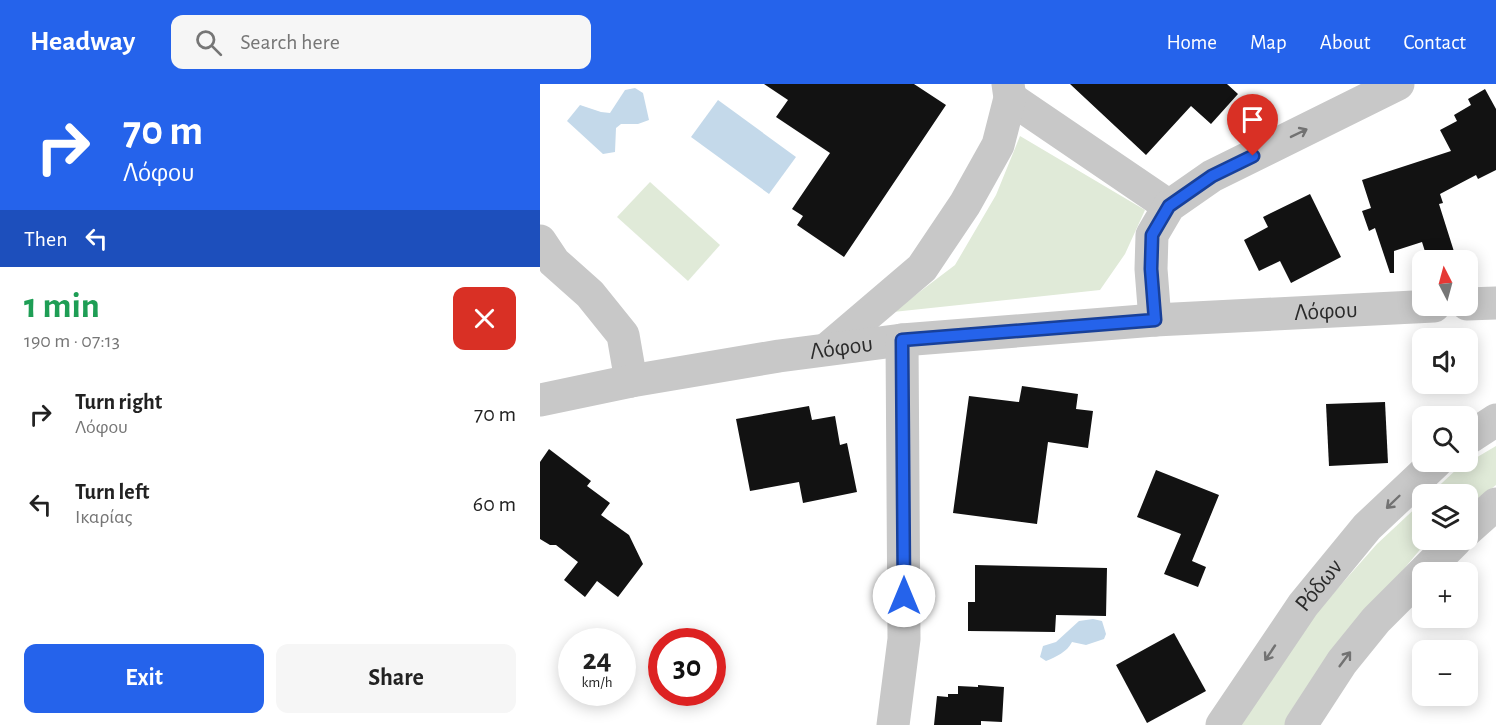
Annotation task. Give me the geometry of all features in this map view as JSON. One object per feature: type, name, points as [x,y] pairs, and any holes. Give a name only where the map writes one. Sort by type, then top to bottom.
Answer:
[{"type":"street","points":[[1155,320],[1151,269],[1152,235],[1169,206],[1212,176],[1398,84]]},
{"type":"street","points":[[827,350],[922,268],[965,204],[998,145],[1009,91],[1169,206]]},
{"type":"street","points":[[540,241],[554,262],[590,294],[623,335],[631,381]]},
{"type":"street","points":[[1478,304],[1496,303]]},
{"type":"street","name":"Λόφου","points":[[540,400],[631,381],[902,340],[1155,320],[1412,307]]},
{"type":"street","points":[[893,725],[904,639],[902,340]]},
{"type":"street","points":[[1478,432],[1496,420]]},
{"type":"street","name":"Ρόδων","points":[[1222,725],[1303,605],[1367,527],[1425,472]]},
{"type":"street","points":[[1478,520],[1496,504]]},
{"type":"street","points":[[1301,725],[1342,662],[1376,620],[1446,550]]},
{"type":"green space","points":[[1020,136],[1145,210],[1125,254],[1100,290],[893,312],[955,265],[996,195]]},
{"type":"green space","points":[[650,182],[720,245],[688,281],[617,217]]},
{"type":"green space","points":[[1496,446],[1496,485],[1478,499],[1478,484],[1441,484],[1454,472],[1478,472],[1478,457]]},
{"type":"green space","points":[[1412,511],[1412,550],[1420,550],[1339,647],[1286,725],[1240,725],[1307,623],[1377,544]]},
{"type":"water","points":[[635,88],[643,93],[649,120],[638,124],[621,124],[616,128],[615,152],[603,154],[567,121],[580,105],[610,113],[625,90]]},
{"type":"water","points":[[718,100],[796,157],[769,194],[691,137]]},
{"type":"water","points":[[1093,619],[1102,621],[1106,634],[1104,639],[1086,645],[1072,642],[1054,658],[1046,661],[1040,657],[1043,646],[1056,642],[1079,621]]},
{"type":"building","points":[[764,84],[914,84],[946,105],[844,257],[797,225],[803,216],[792,209],[830,153],[776,117],[788,100]]},
{"type":"building","points":[[1070,84],[1227,84],[1238,94],[1211,124],[1191,106],[1146,155]]},
{"type":"building","points":[[1485,89],[1496,109],[1496,170],[1478,179],[1476,175],[1440,194],[1443,203],[1439,204],[1454,250],[1425,250],[1422,242],[1394,251],[1394,273],[1390,273],[1375,228],[1369,231],[1362,211],[1371,208],[1362,180],[1451,151],[1440,130],[1457,121],[1454,115],[1471,105],[1468,99]]},
{"type":"building","points":[[1310,194],[1341,257],[1291,283],[1280,261],[1259,271],[1244,240],[1268,227],[1263,217]]},
{"type":"building","points":[[1022,386],[1078,394],[1076,409],[1093,411],[1088,448],[1048,442],[1037,524],[953,513],[969,396],[1019,402]]},
{"type":"building","points":[[1385,402],[1388,463],[1329,466],[1326,404]]},
{"type":"building","points":[[809,406],[812,420],[835,416],[840,445],[847,443],[857,492],[803,503],[799,482],[750,491],[736,419]]},
{"type":"building","points":[[549,449],[591,481],[587,486],[610,503],[601,515],[629,535],[643,564],[618,597],[597,581],[585,597],[564,580],[578,562],[556,545],[550,545],[540,539],[540,462]]},
{"type":"building","points":[[1156,470],[1219,495],[1192,561],[1206,567],[1198,587],[1164,574],[1181,534],[1137,517]]},
{"type":"building","points":[[975,565],[1107,568],[1106,616],[1056,615],[1055,632],[968,631],[968,602],[975,602]]},
{"type":"building","points":[[1174,633],[1206,691],[1147,723],[1116,665]]},
{"type":"building","points":[[978,685],[1004,687],[1002,722],[981,721],[981,725],[934,725],[937,696],[948,697],[948,694],[958,694],[958,686],[978,687]]},
{"type":"route","points":[[904,596],[902,340],[1155,320],[1151,269],[1152,235],[1169,206],[1212,176],[1253,156]]}]
